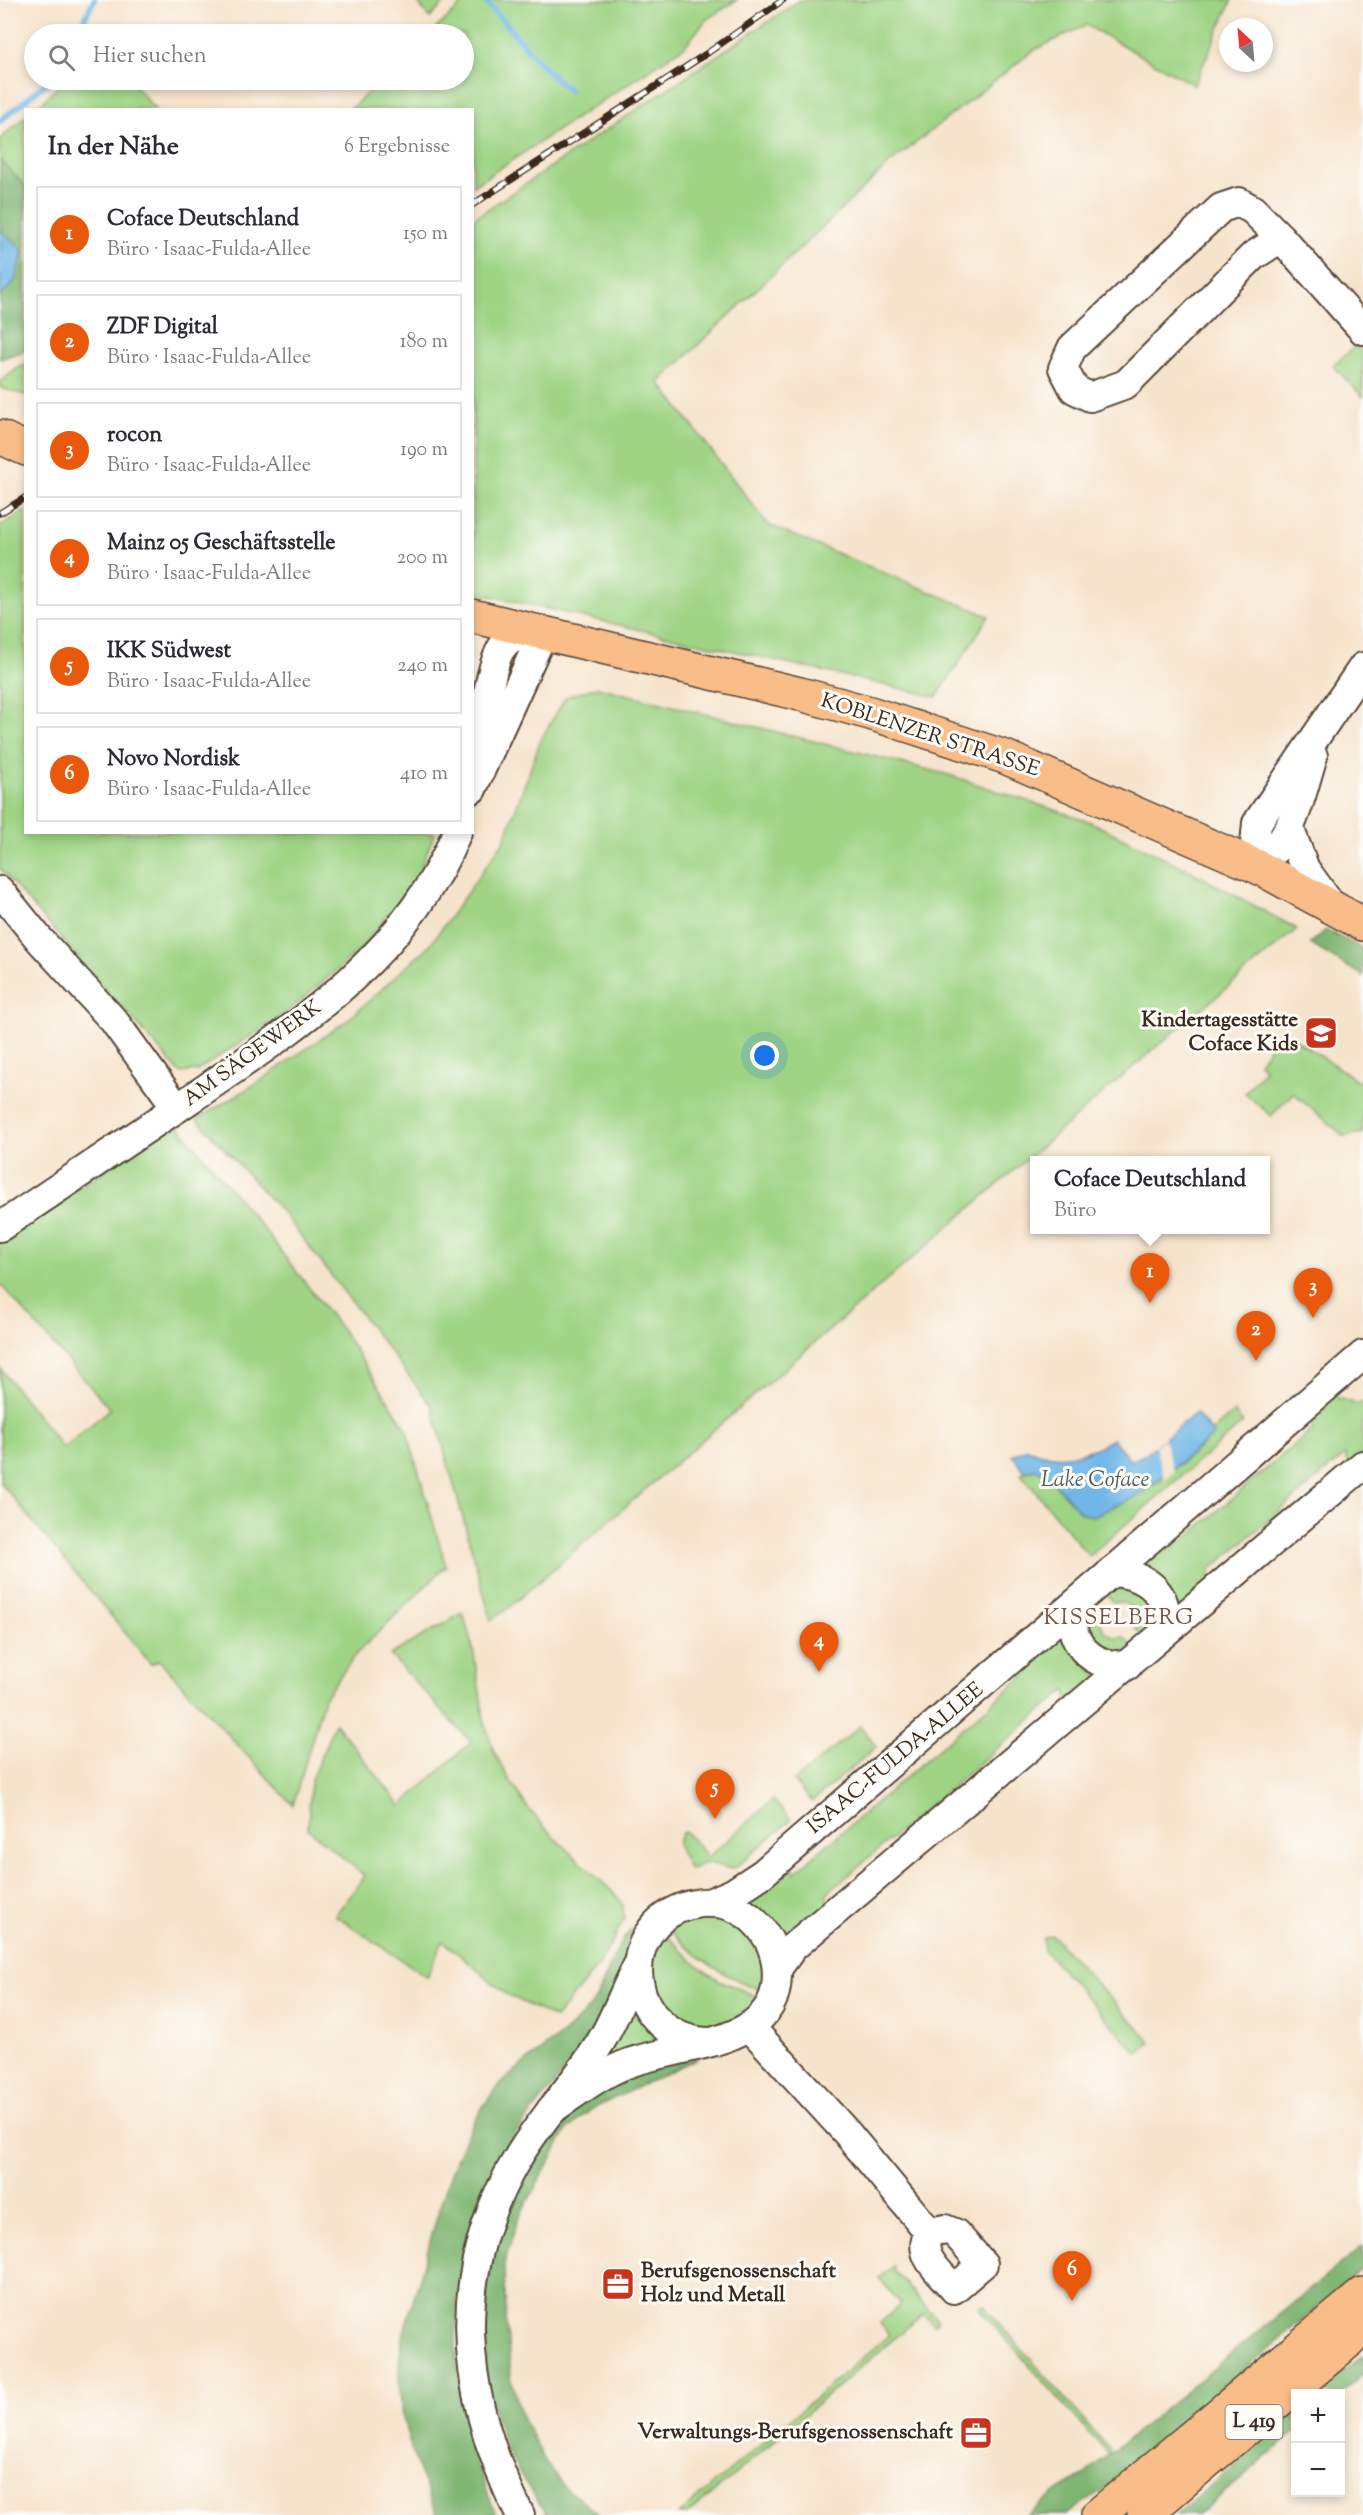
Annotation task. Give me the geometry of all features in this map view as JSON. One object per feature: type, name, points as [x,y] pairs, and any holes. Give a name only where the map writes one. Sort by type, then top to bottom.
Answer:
[{"type":"main road","points":[[0,437],[24,448]]},
{"type":"main road","name":"KOBLENZER STRASSE","points":[[474,616],[800,694],[870,713],[1005,757],[1205,842],[1258,867],[1363,924]]},
{"type":"main road","name":"L 419","points":[[1098,2515],[1363,2294]]},
{"type":"main road","name":"L 419","points":[[1144,2515],[1363,2329]]},
{"type":"street","points":[[1281,238],[1252,256],[1126,384],[1090,397],[1074,388],[1063,368],[1072,348],[1221,208],[1239,202],[1253,210],[1281,238],[1363,330]]},
{"type":"street","points":[[475,783],[492,676],[500,650],[517,637],[543,633]]},
{"type":"street","points":[[475,783],[543,633]]},
{"type":"street","points":[[1205,842],[1238,832],[1257,823],[1320,734],[1363,667]]},
{"type":"street","points":[[474,672],[488,703]]},
{"type":"street","points":[[1258,867],[1274,853],[1290,830],[1320,734]]},
{"type":"street","points":[[1257,823],[1255,845],[1258,867]]},
{"type":"street","points":[[1290,830],[1305,869],[1331,905]]},
{"type":"street","name":"AM SÄGEWERK","points":[[0,1227],[177,1108],[307,1017],[347,985],[387,946],[430,885],[456,834]]},
{"type":"street","points":[[0,891],[39,939],[114,1021],[177,1108]]},
{"type":"street","name":"ISAAC-FULDA-ALLEE","points":[[520,2515],[498,2468],[478,2404],[471,2356],[471,2306],[479,2251],[496,2201],[520,2154],[601,2042],[638,1965],[644,1943],[661,1920],[683,1907],[708,1903],[733,1893],[762,1874],[1363,1355]]},
{"type":"street","name":"ISAAC-FULDA-ALLEE","points":[[551,2110],[596,2079],[624,2065],[731,2037],[750,2027],[762,2015],[771,2000],[777,1969],[793,1947],[1363,1465]]},
{"type":"street","points":[[1111,1572],[1135,1575],[1154,1589],[1165,1611],[1163,1634]]},
{"type":"street","points":[[1075,1604],[1072,1626],[1078,1643],[1085,1652],[1105,1664],[1128,1665]]},
{"type":"street","name":"ISAAC-FULDA-ALLEE","points":[[708,1903],[736,1908],[758,1925],[770,1942],[777,1969]]},
{"type":"street","name":"ISAAC-FULDA-ALLEE","points":[[638,1965],[640,1993],[650,2012],[659,2022],[682,2037],[710,2042]]},
{"type":"street","points":[[750,2027],[847,2133],[929,2232]]},
{"type":"green space","points":[[416,0],[447,0],[430,18]]},
{"type":"green space","points":[[467,0],[737,0],[707,19],[684,47],[474,185],[474,108],[351,108],[371,90],[474,90],[474,24],[441,24]]},
{"type":"green space","points":[[800,0],[1232,0],[1224,18],[1219,18],[1219,29],[1194,85],[1086,25],[1034,50],[889,164],[659,382],[768,525],[989,616],[937,697],[474,592],[474,218]]},
{"type":"green space","points":[[55,90],[139,90],[154,108],[36,108]]},
{"type":"green space","points":[[24,118],[24,186],[0,160],[0,139]]},
{"type":"green space","points":[[0,160],[24,185],[24,351],[0,359],[0,296],[15,281],[2,230],[0,230]]},
{"type":"green space","points":[[1356,345],[1363,353],[1363,397],[1333,366]]},
{"type":"green space","points":[[24,365],[24,395],[0,388],[0,382]]},
{"type":"green space","points":[[24,512],[24,834],[435,834],[415,881],[361,949],[289,1011],[197,1071],[180,1073],[0,869],[0,526]]},
{"type":"green space","points":[[597,687],[949,775],[1088,821],[1185,868],[1297,929],[1161,1043],[506,1610],[491,1620],[432,1406],[283,1213],[197,1119],[257,1083],[349,1019],[430,945],[504,841],[542,737],[566,697]]},
{"type":"green space","points":[[1326,930],[1363,949],[1363,976],[1310,944]]},
{"type":"green space","points":[[1281,1030],[1363,1084],[1363,1133],[1344,1136],[1293,1093],[1271,1116],[1245,1093],[1265,1069],[1259,1063]]},
{"type":"green space","points":[[175,1122],[262,1227],[344,1333],[406,1428],[446,1566],[356,1654],[324,1698],[293,1805],[159,1660],[151,1664],[0,1482],[0,1368],[63,1448],[110,1409],[0,1284],[0,1241]]},
{"type":"green space","points":[[1332,1396],[1353,1403],[1363,1402],[1363,1455],[1349,1467],[1345,1455],[1211,1569],[1210,1586],[1180,1613],[1136,1560],[1169,1530],[1174,1548],[1313,1429],[1311,1407]]},
{"type":"green space","points":[[1234,1412],[1243,1423],[1089,1556],[1021,1474],[1035,1469],[1046,1474],[1071,1502],[1107,1510],[1156,1484],[1214,1435],[1211,1432]]},
{"type":"green space","points":[[1113,1588],[1133,1592],[1146,1603],[1150,1620],[1145,1639],[1135,1628],[1136,1617],[1132,1608],[1123,1603],[1112,1602],[1104,1591]]},
{"type":"green space","points":[[1092,1600],[1102,1612],[1101,1623],[1105,1631],[1113,1636],[1124,1637],[1134,1649],[1116,1652],[1107,1649],[1093,1639],[1086,1623],[1086,1613]]},
{"type":"green space","points":[[463,1613],[473,1649],[485,1724],[494,1752],[507,1776],[527,1807],[550,1833],[614,1893],[623,1905],[624,1919],[601,1962],[555,2018],[506,1994],[443,1941],[427,1977],[335,1915],[365,1876],[308,1829],[311,1780],[335,1723],[401,1806],[471,1742],[390,1655]]},
{"type":"green space","points":[[1060,1634],[1101,1680],[1069,1706],[1066,1690],[827,1893],[828,1913],[781,1949],[740,1903],[793,1853],[794,1873],[1033,1668],[1032,1647]]},
{"type":"green space","points":[[860,1726],[877,1746],[812,1802],[794,1781]]},
{"type":"green space","points":[[773,1800],[791,1820],[736,1867],[731,1869],[705,1862],[690,1870],[677,1844],[681,1834],[685,1831],[708,1857]]},
{"type":"green space","points":[[721,1912],[763,1946],[764,1992],[712,1966],[691,1951],[668,1929],[667,1925]]},
{"type":"green space","points":[[639,1924],[604,2021],[516,2133],[498,2163],[484,2194],[457,2301],[456,2345],[459,2380],[476,2461],[496,2515],[438,2515],[423,2481],[405,2427],[399,2371],[401,2347],[407,2322],[440,2205],[466,2136],[490,2097],[513,2073],[565,2032],[588,2009],[601,1988],[622,1942]]},
{"type":"green space","points":[[662,1931],[697,1965],[719,1980],[763,1999],[731,2029],[677,2027],[646,1983]]},
{"type":"green space","points":[[1052,1935],[1151,2042],[1138,2054],[1044,1950],[1043,1938]]},
{"type":"green space","points":[[630,1995],[675,2041],[619,2062],[599,2056]]},
{"type":"green space","points":[[698,2058],[592,2109],[567,2130],[518,2219],[504,2264],[511,2377],[521,2415],[545,2461],[564,2487],[600,2515],[548,2515],[526,2484],[508,2451],[490,2393],[485,2357],[484,2321],[495,2249],[506,2214],[521,2181],[545,2141],[569,2114],[601,2087],[630,2074]]},
{"type":"green space","points":[[1363,2246],[1363,2268],[1112,2483],[1066,2515],[1027,2515],[1054,2493],[1084,2475]]},
{"type":"green space","points":[[893,2266],[894,2271],[938,2320],[934,2325],[923,2314],[687,2515],[678,2515],[889,2335],[880,2323],[901,2304],[879,2278]]},
{"type":"green space","points":[[983,2305],[1112,2452],[1109,2455],[979,2309]]},
{"type":"green space","points":[[1363,2355],[1363,2374],[1345,2390],[1323,2389]]},
{"type":"green space","points":[[1291,2416],[1291,2435],[1198,2515],[1176,2515]]},
{"type":"water","points":[[0,230],[23,250],[15,281],[0,296]]},
{"type":"water","name":"Lake Coface","points":[[1196,1413],[1214,1435],[1138,1496],[1093,1516],[1081,1513],[1046,1474],[1035,1469],[1024,1471],[1012,1455],[1027,1448],[1049,1456],[1071,1456],[1103,1445],[1113,1439],[1131,1461],[1144,1455]]},
{"type":"pier","points":[[1164,1439],[1174,1472],[1165,1480],[1155,1446]]},
{"type":"waterway","points":[[82,24],[94,0]]},
{"type":"waterway","points":[[484,0],[535,58],[569,90]]},
{"type":"waterway","points":[[0,121],[38,90]]},
{"type":"railway","points":[[474,204],[709,52],[783,0]]},
{"type":"railway","points":[[0,513],[24,498]]},
{"type":"place","name":"Kindertagesstätte Coface Kids","points":[[1321,1033]]},
{"type":"place","name":"Coface Deutschland","points":[[1150,1303]]},
{"type":"place","name":"rocon","points":[[1313,1318]]},
{"type":"place","name":"ZDF Digital","points":[[1256,1361]]},
{"type":"place","name":"Mainz 05 Geschäftsstelle","points":[[819,1672]]},
{"type":"place","name":"IKK Südwest","points":[[715,1819]]},
{"type":"place","name":"Berufsgenossenschaft Holz und Metall","points":[[618,2284]]},
{"type":"place","name":"Novo Nordisk","points":[[1072,2301]]},
{"type":"place","name":"Verwaltungs-Berufsgenossenschaft","points":[[976,2433]]},
{"type":"district","name":"KISSELBERG","points":[[1119,1619]]}]
